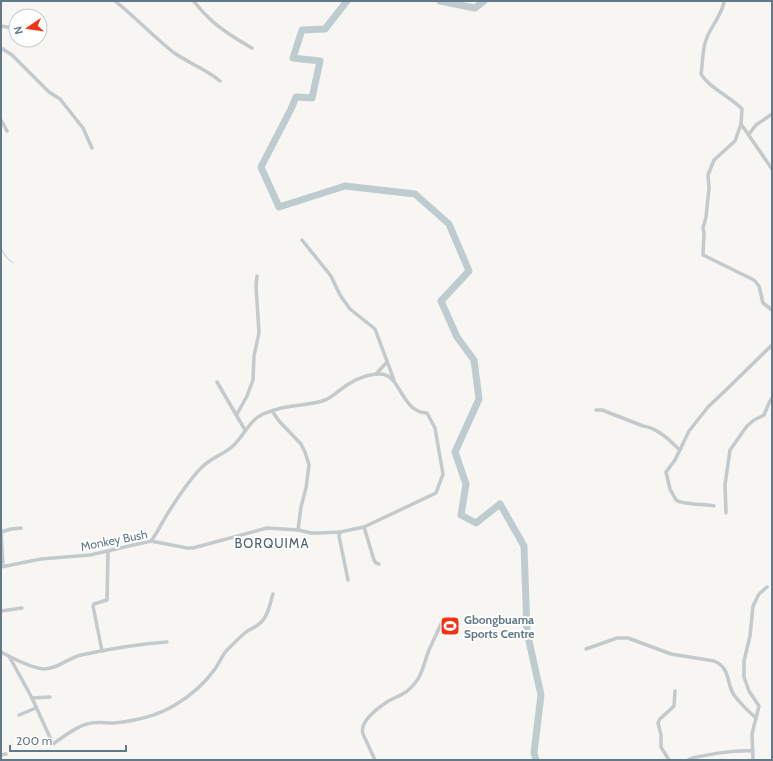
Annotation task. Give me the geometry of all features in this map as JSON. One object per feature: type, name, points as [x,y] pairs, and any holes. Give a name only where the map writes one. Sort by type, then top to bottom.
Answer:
[{"type":"street","points":[[115,1],[173,51],[184,59],[206,70],[220,81]]},
{"type":"street","points":[[193,1],[199,6],[206,16],[233,38],[252,48]]},
{"type":"street","points":[[724,1],[723,8],[710,29],[705,41],[701,74],[709,83],[735,101],[742,109],[741,124],[735,141],[714,160],[708,175],[709,188],[706,217],[703,228],[703,255],[754,280],[759,286],[763,303],[772,310]]},
{"type":"street","points":[[1,48],[12,55],[49,92],[60,100],[82,128],[92,148]]},
{"type":"street","points":[[749,134],[756,125],[772,114]]},
{"type":"street","points":[[1,120],[7,131]]},
{"type":"street","points":[[741,124],[772,169]]},
{"type":"street","points":[[302,240],[331,276],[340,295],[350,309],[375,329],[394,380]]},
{"type":"street","points":[[236,414],[247,396],[253,380],[254,356],[258,333],[257,276]]},
{"type":"street","points":[[714,506],[679,503],[673,498],[666,472],[680,450],[689,431],[708,407],[772,345]]},
{"type":"street","points":[[376,374],[387,362]]},
{"type":"street","points":[[151,541],[196,474],[212,459],[234,446],[250,423],[256,418],[272,411],[287,407],[322,401],[358,379],[376,374],[383,374],[394,380]]},
{"type":"street","name":"Monkey Bush","points":[[2,566],[41,558],[78,557],[108,552],[151,541],[194,548],[260,529],[278,528],[311,533],[340,532],[364,527],[436,492],[443,474],[434,424],[427,413],[419,411],[404,399],[394,380]]},
{"type":"street","points":[[217,382],[245,430]]},
{"type":"street","points":[[726,513],[725,485],[730,450],[747,426],[754,420],[764,415],[772,398]]},
{"type":"street","points":[[596,410],[602,410],[643,426],[648,426],[657,431],[680,450]]},
{"type":"street","points":[[272,411],[279,421],[301,444],[309,465],[298,530]]},
{"type":"street","points":[[364,527],[374,560],[379,564]]},
{"type":"street","points":[[2,566],[1,531],[21,528]]},
{"type":"street","points":[[340,532],[339,536],[348,580]]},
{"type":"street","points":[[102,651],[93,606],[94,604],[107,600],[108,552]]},
{"type":"street","points":[[753,760],[752,734],[759,706],[749,690],[744,677],[744,661],[750,636],[753,606],[759,594],[767,587]]},
{"type":"street","points":[[9,656],[32,698],[53,744],[85,724],[98,722],[112,723],[136,719],[160,713],[175,705],[195,690],[216,668],[224,653],[230,647],[262,621],[267,613],[273,594]]},
{"type":"street","points":[[1,611],[22,608]]},
{"type":"street","points":[[375,760],[363,734],[363,725],[386,703],[405,692],[418,680],[440,624]]},
{"type":"street","points":[[586,649],[617,638],[628,638],[671,654],[720,663],[728,677],[733,694],[756,718]]},
{"type":"street","points":[[1,652],[42,669],[57,666],[74,657],[117,648],[166,642]]},
{"type":"street","points":[[669,760],[661,747],[661,735],[658,723],[674,706],[675,691]]},
{"type":"street","points":[[32,698],[50,697]]},
{"type":"street","points":[[19,715],[36,708]]},
{"type":"street","points":[[688,760],[723,752],[753,751]]},
{"type":"street","points":[[1,755],[6,754]]},
{"type":"waterway","points":[[347,1],[325,29],[302,30],[293,58],[320,61],[312,98],[296,97],[261,167],[279,207],[345,186],[415,194],[449,224],[469,271],[441,301],[457,337],[474,360],[479,399],[455,452],[466,484],[461,515],[476,523],[500,504],[524,546],[527,632],[541,695],[534,753],[536,760]]},
{"type":"waterway","points":[[440,1],[475,8],[484,1]]},
{"type":"waterway","points":[[1,248],[6,257],[13,263]]},
{"type":"place","name":"Gbongbuama Sports Centre","points":[[450,626]]},
{"type":"district","name":"BORQUIMA","points":[[272,543]]}]
